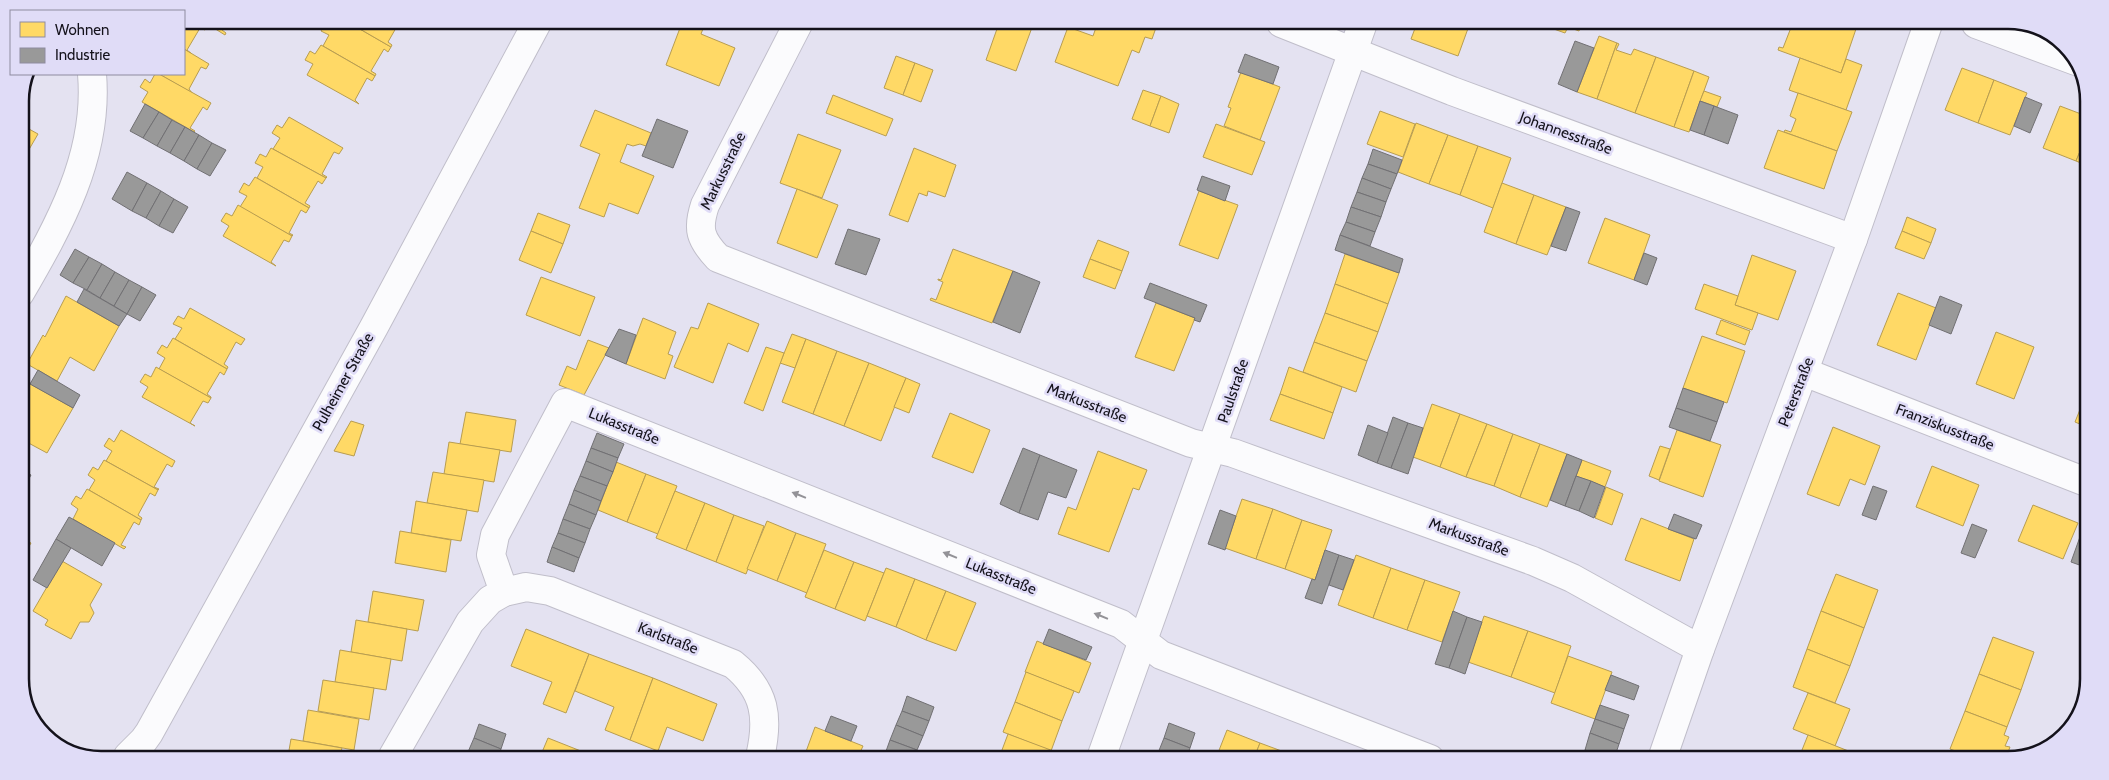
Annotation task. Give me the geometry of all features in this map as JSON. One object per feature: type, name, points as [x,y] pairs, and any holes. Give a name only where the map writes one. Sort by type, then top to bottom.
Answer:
[{"type":"street","name":"Pulheimer Straße","points":[[139,751],[374,327],[534,29]]},
{"type":"street","name":"Markusstraße","points":[[795,29],[705,204],[700,222],[701,236],[709,249],[718,258],[1182,440],[1233,453],[1533,561],[1572,578],[1700,648]]},
{"type":"street","name":"Johannesstraße","points":[[1296,29],[1452,91],[1853,239]]},
{"type":"street","name":"Paulstraße","points":[[1103,751],[1361,29]]},
{"type":"street","name":"Peterstraße","points":[[1665,751],[1700,648],[1853,239],[1926,29]]},
{"type":"street","points":[[1990,29],[2065,57]]},
{"type":"street","points":[[29,277],[73,193],[83,162],[92,104],[92,75]]},
{"type":"street","name":"Franziskusstraße","points":[[1804,372],[2080,480]]},
{"type":"street","name":"Lukasstraße","points":[[504,592],[491,555],[495,535],[565,403],[1121,624],[1161,654],[1410,751]]},
{"type":"street","name":"Karlstraße","points":[[397,751],[470,622],[490,600],[504,592],[526,587],[550,591],[734,664],[746,674],[756,688],[763,705],[765,721],[761,751]]},
{"type":"building: Wohnen","points":[[185,29],[199,29],[187,50],[192,54],[185,50]]},
{"type":"building: Wohnen","points":[[215,29],[222,29],[226,33],[225,35]]},
{"type":"building: Wohnen","points":[[322,29],[360,29],[391,47],[388,52],[384,49],[371,71],[376,74],[375,76],[323,46],[329,35],[321,31]]},
{"type":"building: Wohnen","points":[[360,29],[395,29],[388,42],[392,45],[391,47]]},
{"type":"building: Wohnen","points":[[680,29],[703,29],[701,34],[735,48],[719,86],[666,65]]},
{"type":"building: Wohnen","points":[[997,29],[1031,29],[1016,71],[986,60]]},
{"type":"building: Wohnen","points":[[1067,29],[1074,29],[1093,36],[1096,29],[1156,29],[1152,39],[1145,37],[1139,53],[1132,50],[1118,86],[1055,62]]},
{"type":"building: Wohnen","points":[[1415,29],[1468,29],[1458,56],[1411,39]]},
{"type":"building: Wohnen","points":[[1554,29],[1567,29],[1565,33]]},
{"type":"building: Wohnen","points":[[1790,29],[1856,29],[1841,73],[1778,50],[1779,47],[1783,48]]},
{"type":"building: Wohnen","points":[[1599,36],[1617,43],[1597,99],[1577,92]]},
{"type":"building: Wohnen","points":[[1617,43],[1619,44],[1616,50],[1631,55],[1634,49],[1656,57],[1635,113],[1597,99]]},
{"type":"building: Wohnen","points":[[321,45],[375,76],[372,81],[367,78],[355,100],[359,104],[307,75],[313,64],[305,60],[310,51],[315,54]]},
{"type":"building: Wohnen","points":[[185,50],[209,64],[206,69],[201,67],[189,89],[192,93],[161,75],[185,75]]},
{"type":"building: Wohnen","points":[[896,56],[915,63],[903,95],[884,88]]},
{"type":"building: Wohnen","points":[[1656,57],[1694,71],[1674,127],[1635,113]]},
{"type":"building: Wohnen","points":[[1800,58],[1841,73],[1846,59],[1862,65],[1846,110],[1789,90]]},
{"type":"building: Wohnen","points":[[915,63],[933,70],[921,102],[903,95]]},
{"type":"building: Wohnen","points":[[1962,68],[1994,80],[1978,123],[1945,110]]},
{"type":"building: Wohnen","points":[[1694,71],[1709,77],[1689,132],[1674,127]]},
{"type":"building: Wohnen","points":[[1241,72],[1280,87],[1260,140],[1224,126],[1231,108],[1228,107]]},
{"type":"building: Wohnen","points":[[154,75],[161,75],[211,103],[207,110],[203,107],[190,128],[194,132],[142,102],[148,92],[140,87],[145,79],[150,83]]},
{"type":"building: Wohnen","points":[[1994,80],[2027,93],[2010,135],[1978,123]]},
{"type":"building: Wohnen","points":[[1143,90],[1161,96],[1150,126],[1132,119]]},
{"type":"building: Wohnen","points":[[1704,91],[1721,97],[1717,107],[1700,101]]},
{"type":"building: Wohnen","points":[[1798,93],[1852,112],[1837,151],[1784,132],[1785,130],[1791,132],[1796,119],[1790,116]]},
{"type":"building: Wohnen","points":[[833,95],[893,119],[886,136],[826,113]]},
{"type":"building: Wohnen","points":[[1161,96],[1179,104],[1169,133],[1150,126]]},
{"type":"building: Wohnen","points":[[2060,106],[2080,114],[2080,151],[2076,161],[2043,148]]},
{"type":"building: Wohnen","points":[[595,110],[651,133],[646,146],[627,144],[620,162],[654,176],[638,214],[609,203],[604,217],[579,208],[600,154],[580,146]]},
{"type":"building: Wohnen","points":[[1380,111],[1415,124],[1403,157],[1367,144]]},
{"type":"building: Wohnen","points":[[289,117],[343,148],[339,154],[334,152],[322,174],[326,178],[273,149],[280,138],[272,133],[277,125],[282,128]]},
{"type":"building: Wohnen","points":[[1416,123],[1448,135],[1429,184],[1398,172]]},
{"type":"building: Wohnen","points":[[1216,124],[1265,142],[1252,175],[1203,157]]},
{"type":"building: Wohnen","points":[[29,129],[38,134],[29,150]]},
{"type":"building: Wohnen","points":[[1778,130],[1837,151],[1824,189],[1764,168]]},
{"type":"building: Wohnen","points":[[798,134],[841,150],[822,198],[780,183]]},
{"type":"building: Wohnen","points":[[1448,135],[1478,146],[1460,195],[1429,184]]},
{"type":"building: Wohnen","points":[[1478,146],[1511,158],[1493,208],[1460,195]]},
{"type":"building: Wohnen","points":[[271,148],[326,178],[322,184],[318,181],[305,203],[310,206],[309,208],[257,178],[263,167],[255,163],[260,154],[266,157]]},
{"type":"building: Wohnen","points":[[914,148],[956,165],[945,197],[928,191],[927,196],[919,193],[908,222],[889,215]]},
{"type":"building: Wohnen","points":[[2080,151],[2080,163],[2076,161]]},
{"type":"building: Wohnen","points":[[255,177],[309,208],[306,213],[301,210],[289,233],[292,236],[240,207],[247,196],[239,192],[244,183],[249,186]]},
{"type":"building: Wohnen","points":[[1502,183],[1534,195],[1516,244],[1484,232]]},
{"type":"building: Wohnen","points":[[797,189],[838,205],[817,258],[777,243]]},
{"type":"building: Wohnen","points":[[1199,191],[1238,205],[1218,259],[1179,245]]},
{"type":"building: Wohnen","points":[[1534,195],[1566,207],[1547,255],[1516,244]]},
{"type":"building: Wohnen","points":[[238,205],[292,236],[289,242],[284,240],[271,262],[276,266],[223,236],[229,226],[221,221],[226,213],[232,216]]},
{"type":"building: Wohnen","points":[[538,213],[570,225],[563,244],[531,231]]},
{"type":"building: Wohnen","points":[[1907,217],[1936,229],[1931,243],[1902,231]]},
{"type":"building: Wohnen","points":[[1605,218],[1650,235],[1634,280],[1588,263]]},
{"type":"building: Wohnen","points":[[531,231],[563,244],[551,273],[519,260]]},
{"type":"building: Wohnen","points":[[1902,231],[1931,243],[1924,259],[1895,248]]},
{"type":"building: Wohnen","points":[[1098,240],[1129,252],[1122,271],[1090,259]]},
{"type":"building: Wohnen","points":[[953,249],[1013,271],[992,323],[930,300],[931,298],[936,300],[943,282],[938,279],[941,280]]},
{"type":"building: Wohnen","points":[[1345,254],[1399,273],[1388,304],[1335,284]]},
{"type":"building: Wohnen","points":[[1752,255],[1796,271],[1778,320],[1735,305]]},
{"type":"building: Wohnen","points":[[1090,259],[1122,271],[1115,289],[1083,277]]},
{"type":"building: Wohnen","points":[[541,277],[595,297],[580,336],[526,315]]},
{"type":"building: Wohnen","points":[[1335,284],[1388,304],[1378,332],[1325,313]]},
{"type":"building: Wohnen","points":[[1704,284],[1738,296],[1735,305],[1758,313],[1752,330],[1695,309]]},
{"type":"building: Wohnen","points":[[1898,293],[1936,308],[1916,360],[1877,345]]},
{"type":"building: Wohnen","points":[[66,296],[119,326],[94,371],[70,357],[57,381],[29,365],[29,360],[43,335],[45,337]]},
{"type":"building: Wohnen","points":[[708,303],[759,324],[748,352],[728,343],[713,383],[674,367],[691,327],[698,329]]},
{"type":"building: Wohnen","points":[[1156,303],[1195,318],[1174,371],[1135,357]]},
{"type":"building: Wohnen","points":[[190,308],[245,339],[241,345],[236,342],[224,364],[228,367],[227,369],[175,339],[182,328],[173,324],[178,316],[184,319]]},
{"type":"building: Wohnen","points":[[1325,313],[1378,332],[1367,361],[1314,342]]},
{"type":"building: Wohnen","points":[[643,318],[676,332],[668,354],[673,356],[665,379],[626,364]]},
{"type":"building: Wohnen","points":[[1721,320],[1750,331],[1745,345],[1716,334]]},
{"type":"building: Wohnen","points":[[1996,332],[2034,347],[2014,399],[1976,384]]},
{"type":"building: Wohnen","points":[[792,334],[806,339],[795,368],[780,363]]},
{"type":"building: Wohnen","points":[[1702,336],[1745,351],[1727,403],[1683,388]]},
{"type":"building: Wohnen","points":[[173,338],[227,369],[224,375],[220,372],[207,394],[211,398],[159,369],[165,358],[157,353],[162,345],[167,348]]},
{"type":"building: Wohnen","points":[[806,339],[837,351],[813,414],[782,402]]},
{"type":"building: Wohnen","points":[[588,340],[609,348],[584,395],[559,385],[567,366],[576,370]]},
{"type":"building: Wohnen","points":[[1314,342],[1367,361],[1356,392],[1303,372]]},
{"type":"building: Wohnen","points":[[766,347],[784,353],[763,411],[744,403]]},
{"type":"building: Wohnen","points":[[837,351],[869,363],[844,426],[813,414]]},
{"type":"building: Wohnen","points":[[869,363],[906,378],[881,441],[844,426]]},
{"type":"building: Wohnen","points":[[156,367],[211,398],[208,403],[203,401],[190,423],[195,426],[142,397],[148,387],[140,382],[145,374],[151,377]]},
{"type":"building: Wohnen","points":[[1289,367],[1342,387],[1333,413],[1280,394]]},
{"type":"building: Wohnen","points":[[906,378],[920,384],[909,413],[894,407]]},
{"type":"building: Wohnen","points":[[29,383],[73,408],[47,453],[29,443]]},
{"type":"building: Wohnen","points":[[1280,394],[1333,413],[1324,439],[1270,420]]},
{"type":"building: Wohnen","points":[[1432,404],[1460,414],[1440,467],[1413,457]]},
{"type":"building: Wohnen","points":[[2080,410],[2080,424],[2075,422]]},
{"type":"building: Wohnen","points":[[466,412],[516,420],[511,452],[460,444]]},
{"type":"building: Wohnen","points":[[950,413],[990,430],[973,473],[932,457]]},
{"type":"building: Wohnen","points":[[1460,414],[1487,424],[1466,477],[1440,467]]},
{"type":"building: Wohnen","points":[[351,421],[364,425],[354,456],[334,451]]},
{"type":"building: Wohnen","points":[[1487,424],[1513,434],[1494,486],[1466,477]]},
{"type":"building: Wohnen","points":[[1833,427],[1880,446],[1865,485],[1850,479],[1839,506],[1807,494]]},
{"type":"building: Wohnen","points":[[121,430],[175,461],[172,467],[167,464],[154,487],[158,490],[106,461],[112,451],[104,446],[109,438],[114,442]]},
{"type":"building: Wohnen","points":[[1677,430],[1721,445],[1703,497],[1659,481]]},
{"type":"building: Wohnen","points":[[1513,434],[1540,444],[1520,497],[1494,486]]},
{"type":"building: Wohnen","points":[[449,442],[500,450],[494,482],[444,474]]},
{"type":"building: Wohnen","points":[[1540,444],[1567,454],[1547,507],[1520,497]]},
{"type":"building: Wohnen","points":[[1660,446],[1670,449],[1659,480],[1649,476]]},
{"type":"building: Wohnen","points":[[1098,451],[1147,470],[1139,490],[1133,488],[1109,552],[1058,534],[1068,507],[1076,510]]},
{"type":"building: Wohnen","points":[[104,460],[158,490],[155,496],[150,493],[138,515],[142,518],[141,520],[89,490],[95,480],[88,475],[93,467],[98,470]]},
{"type":"building: Wohnen","points":[[1582,460],[1611,471],[1605,487],[1576,476]]},
{"type":"building: Wohnen","points":[[616,462],[646,474],[627,522],[598,510]]},
{"type":"building: Wohnen","points":[[1932,466],[1979,485],[1963,526],[1916,507]]},
{"type":"building: Wohnen","points":[[433,472],[484,480],[478,512],[427,503]]},
{"type":"building: Wohnen","points":[[646,474],[677,486],[658,534],[627,522]]},
{"type":"building: Wohnen","points":[[1606,487],[1623,494],[1612,525],[1595,518]]},
{"type":"building: Wohnen","points":[[87,489],[141,520],[139,525],[134,522],[121,545],[126,547],[124,549],[73,519],[78,509],[71,504],[76,496],[81,499]]},
{"type":"building: Wohnen","points":[[675,491],[705,503],[686,550],[656,538]]},
{"type":"building: Wohnen","points":[[1242,499],[1273,509],[1256,559],[1225,548]]},
{"type":"building: Wohnen","points":[[416,501],[467,510],[461,541],[411,533]]},
{"type":"building: Wohnen","points":[[705,503],[734,515],[716,562],[686,550]]},
{"type":"building: Wohnen","points":[[2033,505],[2078,523],[2063,559],[2018,541]]},
{"type":"building: Wohnen","points":[[1273,509],[1302,520],[1285,569],[1256,559]]},
{"type":"building: Wohnen","points":[[734,515],[764,526],[746,574],[716,562]]},
{"type":"building: Wohnen","points":[[1641,518],[1694,539],[1680,581],[1625,560]]},
{"type":"building: Wohnen","points":[[1302,520],[1332,530],[1315,580],[1285,569]]},
{"type":"building: Wohnen","points":[[767,521],[796,533],[777,581],[747,569]]},
{"type":"building: Wohnen","points":[[400,531],[451,540],[446,572],[395,563]]},
{"type":"building: Wohnen","points":[[796,533],[826,544],[807,593],[777,581]]},
{"type":"building: Wohnen","points":[[824,550],[854,562],[835,609],[805,597]]},
{"type":"building: Wohnen","points":[[1356,555],[1391,568],[1373,618],[1338,605]]},
{"type":"building: Wohnen","points":[[62,561],[102,584],[90,605],[94,613],[89,622],[80,622],[71,639],[45,625],[48,620],[33,611]]},
{"type":"building: Wohnen","points":[[854,562],[884,573],[865,621],[835,609]]},
{"type":"building: Wohnen","points":[[886,568],[915,579],[896,627],[867,616]]},
{"type":"building: Wohnen","points":[[1391,568],[1425,580],[1407,630],[1373,618]]},
{"type":"building: Wohnen","points":[[1836,574],[1878,590],[1864,628],[1821,611]]},
{"type":"building: Wohnen","points":[[915,579],[946,591],[926,640],[896,627]]},
{"type":"building: Wohnen","points":[[1425,580],[1460,592],[1442,642],[1407,630]]},
{"type":"building: Wohnen","points":[[373,591],[424,600],[418,631],[368,622]]},
{"type":"building: Wohnen","points":[[946,591],[976,603],[956,651],[926,640]]},
{"type":"building: Wohnen","points":[[1821,611],[1864,628],[1850,666],[1807,649]]},
{"type":"building: Wohnen","points":[[1484,616],[1528,631],[1511,677],[1468,662]]},
{"type":"building: Wohnen","points":[[356,620],[407,629],[402,661],[351,652]]},
{"type":"building: Wohnen","points":[[526,629],[589,654],[566,713],[543,704],[552,682],[511,666]]},
{"type":"building: Wohnen","points":[[1528,631],[1571,646],[1555,693],[1511,677]]},
{"type":"building: Wohnen","points":[[1993,637],[2034,652],[2021,690],[1979,674]]},
{"type":"building: Wohnen","points":[[1037,641],[1091,663],[1079,693],[1025,672]]},
{"type":"building: Wohnen","points":[[1807,649],[1850,666],[1835,703],[1793,687]]},
{"type":"building: Wohnen","points":[[340,650],[391,659],[386,690],[335,682]]},
{"type":"building: Wohnen","points":[[589,654],[653,678],[630,740],[605,730],[614,707],[575,691]]},
{"type":"building: Wohnen","points":[[1568,656],[1612,672],[1595,719],[1551,703]]},
{"type":"building: Wohnen","points":[[1026,672],[1074,691],[1062,721],[1015,702]]},
{"type":"building: Wohnen","points":[[1979,674],[2021,690],[2007,727],[1965,711]]},
{"type":"building: Wohnen","points":[[653,678],[717,704],[703,741],[667,727],[658,751],[630,740]]},
{"type":"building: Wohnen","points":[[323,680],[374,688],[369,720],[318,711]]},
{"type":"building: Wohnen","points":[[1808,693],[1850,709],[1835,746],[1793,729]]},
{"type":"building: Wohnen","points":[[1015,702],[1062,721],[1051,751],[1003,732]]},
{"type":"building: Wohnen","points":[[308,710],[359,719],[354,750],[303,741]]},
{"type":"building: Wohnen","points":[[1965,711],[2007,727],[2004,735],[2009,737],[2005,746],[2010,747],[2008,751],[1955,751],[1950,749]]},
{"type":"building: Wohnen","points":[[815,727],[863,746],[861,751],[806,751]]},
{"type":"building: Wohnen","points":[[1227,730],[1260,743],[1257,751],[1219,751]]},
{"type":"building: Wohnen","points":[[1008,734],[1053,751],[1002,751]]},
{"type":"building: Wohnen","points":[[1808,735],[1848,751],[1802,751]]},
{"type":"building: Wohnen","points":[[548,738],[581,751],[543,751]]},
{"type":"building: Wohnen","points":[[291,739],[342,748],[341,751],[289,751]]},
{"type":"building: Wohnen","points":[[1260,743],[1282,751],[1257,751]]},
{"type":"building: Industrie","points":[[1575,41],[1594,48],[1577,92],[1558,84]]},
{"type":"building: Industrie","points":[[1245,54],[1279,67],[1273,84],[1238,72]]},
{"type":"building: Industrie","points":[[2025,97],[2042,104],[2030,133],[2014,126]]},
{"type":"building: Industrie","points":[[1700,101],[1714,106],[1704,135],[1690,130]]},
{"type":"building: Industrie","points":[[145,104],[159,112],[143,138],[130,131]]},
{"type":"building: Industrie","points":[[1714,106],[1738,115],[1728,144],[1704,135]]},
{"type":"building: Industrie","points":[[159,112],[172,120],[157,146],[143,138]]},
{"type":"building: Industrie","points":[[657,119],[688,131],[673,168],[642,156]]},
{"type":"building: Industrie","points":[[172,120],[185,127],[170,153],[157,146]]},
{"type":"building: Industrie","points":[[185,127],[199,135],[184,161],[170,153]]},
{"type":"building: Industrie","points":[[199,135],[212,143],[197,169],[184,161]]},
{"type":"building: Industrie","points":[[212,143],[226,150],[210,176],[197,169]]},
{"type":"building: Industrie","points":[[1373,149],[1402,160],[1397,174],[1368,164]]},
{"type":"building: Industrie","points":[[1368,164],[1397,174],[1391,189],[1362,178]]},
{"type":"building: Industrie","points":[[127,172],[147,183],[132,211],[112,199]]},
{"type":"building: Industrie","points":[[1202,176],[1230,186],[1225,201],[1197,190]]},
{"type":"building: Industrie","points":[[1362,178],[1391,189],[1386,202],[1357,192]]},
{"type":"building: Industrie","points":[[147,183],[161,191],[146,218],[132,211]]},
{"type":"building: Industrie","points":[[161,191],[174,199],[159,226],[146,218]]},
{"type":"building: Industrie","points":[[1357,192],[1386,202],[1381,217],[1351,207]]},
{"type":"building: Industrie","points":[[174,199],[188,207],[173,233],[159,226]]},
{"type":"building: Industrie","points":[[1351,207],[1381,217],[1375,232],[1346,222]]},
{"type":"building: Industrie","points":[[1566,207],[1580,212],[1566,251],[1551,246]]},
{"type":"building: Industrie","points":[[1346,222],[1375,232],[1370,246],[1340,235]]},
{"type":"building: Industrie","points":[[848,229],[880,239],[866,275],[835,264]]},
{"type":"building: Industrie","points":[[1340,235],[1403,259],[1399,273],[1335,250]]},
{"type":"building: Industrie","points":[[75,249],[89,257],[73,283],[60,275]]},
{"type":"building: Industrie","points":[[1644,253],[1657,258],[1647,285],[1634,280]]},
{"type":"building: Industrie","points":[[89,257],[102,264],[87,290],[73,283]]},
{"type":"building: Industrie","points":[[102,264],[115,272],[100,298],[87,290]]},
{"type":"building: Industrie","points":[[1013,271],[1040,282],[1020,333],[993,322]]},
{"type":"building: Industrie","points":[[115,272],[129,280],[114,306],[100,298]]},
{"type":"building: Industrie","points":[[129,280],[142,287],[127,314],[114,306]]},
{"type":"building: Industrie","points":[[1150,283],[1207,305],[1200,322],[1194,320],[1195,318],[1144,298]]},
{"type":"building: Industrie","points":[[142,287],[156,295],[140,321],[127,314]]},
{"type":"building: Industrie","points":[[84,289],[127,314],[119,326],[77,302]]},
{"type":"building: Industrie","points":[[1940,296],[1962,305],[1951,334],[1929,325]]},
{"type":"building: Industrie","points":[[619,329],[636,335],[626,364],[605,355]]},
{"type":"building: Industrie","points":[[38,370],[80,395],[73,408],[30,384]]},
{"type":"building: Industrie","points":[[1683,388],[1724,402],[1717,422],[1676,408]]},
{"type":"building: Industrie","points":[[1676,408],[1717,422],[1710,441],[1669,427]]},
{"type":"building: Industrie","points":[[1393,417],[1408,423],[1391,468],[1377,463]]},
{"type":"building: Industrie","points":[[1408,423],[1423,428],[1408,474],[1391,468]]},
{"type":"building: Industrie","points":[[1368,425],[1388,433],[1377,463],[1358,455]]},
{"type":"building: Industrie","points":[[597,433],[624,444],[618,458],[591,448]]},
{"type":"building: Industrie","points":[[591,448],[618,458],[613,472],[586,461]]},
{"type":"building: Industrie","points":[[1023,448],[1040,455],[1019,513],[1000,504]]},
{"type":"building: Industrie","points":[[1567,454],[1582,460],[1565,506],[1550,500]]},
{"type":"building: Industrie","points":[[1040,455],[1077,470],[1066,498],[1048,492],[1038,520],[1019,513]]},
{"type":"building: Industrie","points":[[586,461],[613,472],[607,486],[580,476]]},
{"type":"building: Industrie","points":[[580,476],[607,486],[601,501],[574,490]]},
{"type":"building: Industrie","points":[[1576,476],[1591,481],[1579,511],[1565,506]]},
{"type":"building: Industrie","points":[[1591,481],[1605,487],[1594,518],[1579,511]]},
{"type":"building: Industrie","points":[[1873,486],[1887,491],[1876,520],[1862,515]]},
{"type":"building: Industrie","points":[[574,490],[601,501],[596,515],[569,504]]},
{"type":"building: Industrie","points":[[569,504],[596,515],[590,529],[563,519]]},
{"type":"building: Industrie","points":[[1220,510],[1236,516],[1225,550],[1208,544]]},
{"type":"building: Industrie","points":[[1674,514],[1702,525],[1696,539],[1668,529]]},
{"type":"building: Industrie","points":[[69,517],[115,543],[102,566],[56,539]]},
{"type":"building: Industrie","points":[[563,519],[590,529],[585,543],[558,533]]},
{"type":"building: Industrie","points":[[1972,524],[1987,530],[1975,558],[1961,553]]},
{"type":"building: Industrie","points":[[558,533],[585,543],[579,558],[552,547]]},
{"type":"building: Industrie","points":[[2080,537],[2080,565],[2071,562]]},
{"type":"building: Industrie","points":[[56,539],[71,548],[47,588],[33,580]]},
{"type":"building: Industrie","points":[[552,547],[579,558],[574,572],[547,562]]},
{"type":"building: Industrie","points":[[1325,550],[1339,555],[1322,604],[1305,598],[1312,579],[1315,580]]},
{"type":"building: Industrie","points":[[1339,555],[1354,560],[1343,590],[1329,585]]},
{"type":"building: Industrie","points":[[1453,611],[1467,617],[1449,668],[1435,664]]},
{"type":"building: Industrie","points":[[1467,617],[1482,622],[1465,674],[1449,668]]},
{"type":"building: Industrie","points":[[1049,629],[1092,647],[1086,660],[1043,644]]},
{"type":"building: Industrie","points":[[1611,675],[1639,686],[1634,700],[1605,690]]},
{"type":"building: Industrie","points":[[907,696],[934,707],[929,721],[902,711]]},
{"type":"building: Industrie","points":[[1600,705],[1629,715],[1624,729],[1595,719]]},
{"type":"building: Industrie","points":[[902,711],[929,721],[923,736],[896,725]]},
{"type":"building: Industrie","points":[[831,716],[857,726],[851,741],[825,731]]},
{"type":"building: Industrie","points":[[1595,719],[1624,729],[1619,744],[1590,733]]},
{"type":"building: Industrie","points":[[1169,723],[1195,733],[1190,748],[1164,738]]},
{"type":"building: Industrie","points":[[479,724],[506,734],[501,749],[474,738]]},
{"type":"building: Industrie","points":[[896,725],[923,736],[917,750],[890,740]]},
{"type":"building: Industrie","points":[[1590,733],[1619,744],[1617,751],[1585,750]]},
{"type":"building: Industrie","points":[[474,738],[501,749],[500,751],[468,751]]},
{"type":"building: Industrie","points":[[1164,738],[1190,748],[1189,751],[1159,751]]},
{"type":"building: Industrie","points":[[890,740],[917,750],[917,751],[886,751]]}]
